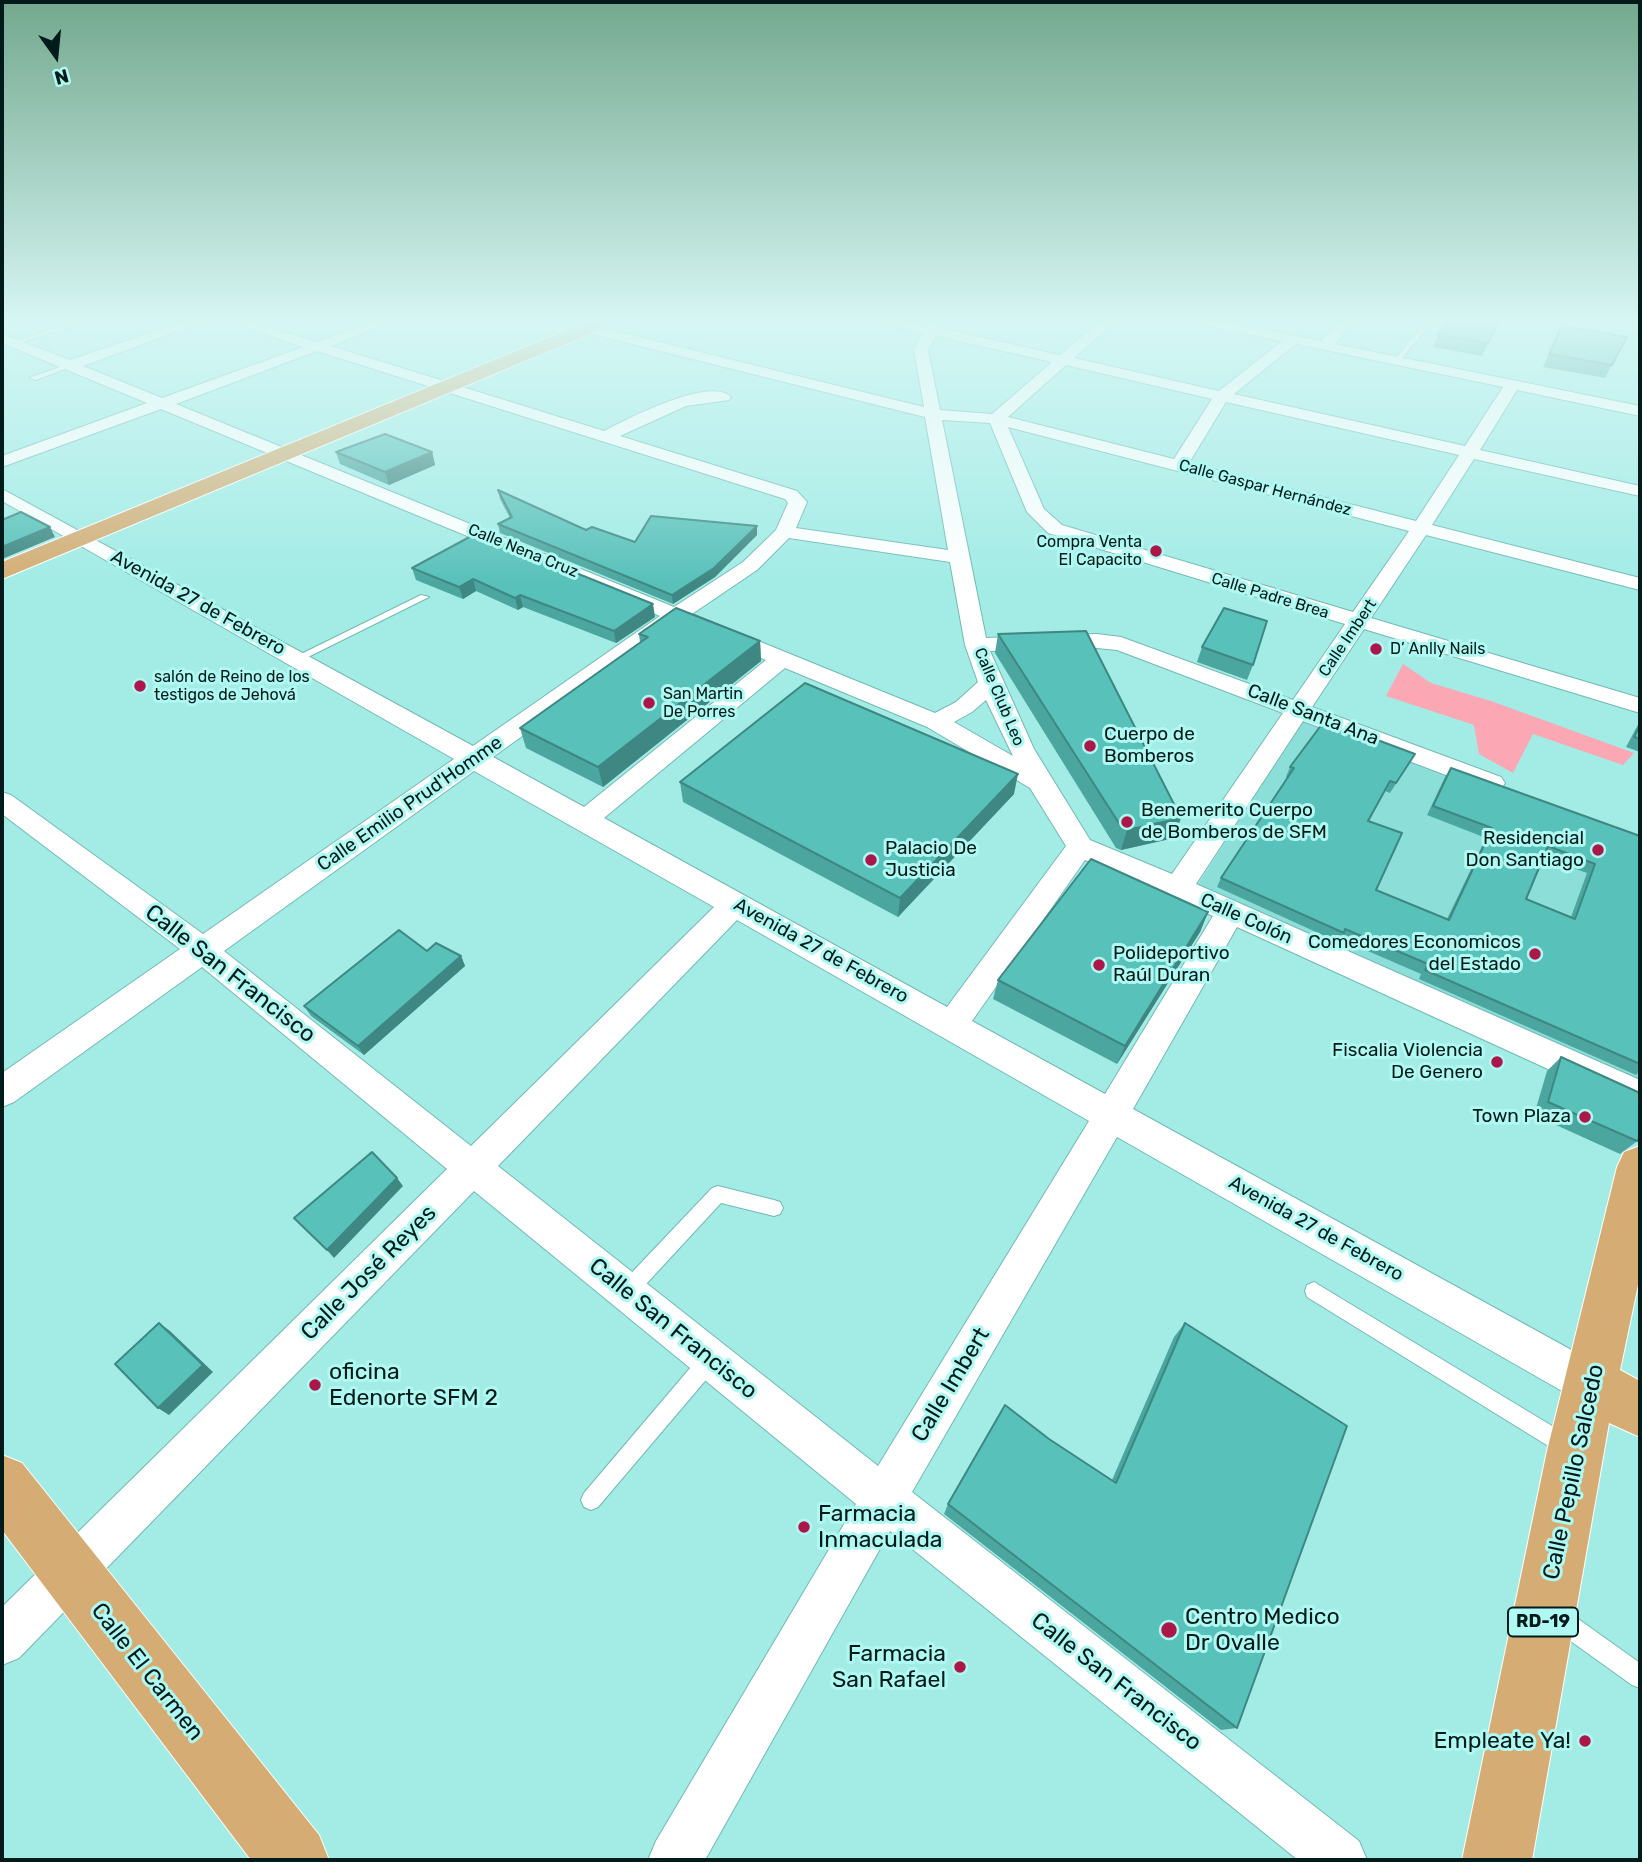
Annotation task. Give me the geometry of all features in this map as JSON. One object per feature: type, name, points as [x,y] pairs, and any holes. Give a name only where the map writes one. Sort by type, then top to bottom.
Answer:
[{"type":"main road","points":[[2,571],[394,409]]},
{"type":"main road","name":"Calle Pepillo Salcedo","points":[[1497,1860],[1575,1451],[1616,1397],[1640,1167]]},
{"type":"main road","name":"Calle El Carmen","points":[[2,1483],[294,1860]]},
{"type":"street","points":[[2,462],[141,409]]},
{"type":"street","name":"Calle Nena Cruz","points":[[176,409],[936,722],[1037,781]]},
{"type":"street","points":[[513,409],[605,437],[666,409]]},
{"type":"street","name":"Calle Gaspar Hernández","points":[[912,409],[932,414],[996,419],[1640,584]]},
{"type":"street","name":"Calle Club Leo","points":[[931,409],[957,557],[976,645],[990,684],[1037,781],[1080,848]]},
{"type":"street","points":[[996,419],[1007,409]]},
{"type":"street","points":[[1179,466],[1214,409]]},
{"type":"street","points":[[1280,409],[1640,491]]},
{"type":"street","name":"Calle Imbert","points":[[1178,888],[1358,623],[1496,409]]},
{"type":"street","name":"Calle Padre Brea","points":[[996,419],[1036,512],[1062,533],[1640,706]]},
{"type":"street","name":"Calle Emilio Prud'Homme","points":[[2,1092],[677,614],[750,566],[784,532],[798,502],[796,498],[605,437]]},
{"type":"street","name":"Avenida 27 de Febrero","points":[[2,494],[477,757],[1616,1397]]},
{"type":"street","points":[[784,532],[957,557]]},
{"type":"street","name":"Calle Santa Ana","points":[[976,645],[1085,641],[1121,644],[1511,790]]},
{"type":"street","points":[[586,819],[783,659]]},
{"type":"street","points":[[936,722],[964,707],[990,684]]},
{"type":"street","name":"Calle San Francisco","points":[[2,801],[204,951],[710,1360],[1340,1860]]},
{"type":"street","points":[[952,1024],[1080,848]]},
{"type":"street","name":"Calle Colón","points":[[1080,848],[1178,888],[1640,1096]]},
{"type":"street","name":"Calle José Reyes","points":[[2,1641],[736,903]]},
{"type":"street","name":"Calle Imbert","points":[[675,1860],[884,1498],[1231,912]]},
{"type":"lane","points":[[298,658],[424,597]]},
{"type":"lane","points":[[627,1292],[718,1194],[774,1208]]},
{"type":"lane","points":[[1314,1291],[1575,1451]]},
{"type":"lane","points":[[592,1500],[710,1360]]},
{"type":"lane","points":[[1546,1610],[1640,1677]]},
{"type":"shaded area","points":[[1403,664],[1431,683],[1491,701],[1634,753],[1623,765],[1533,734],[1513,773],[1479,754],[1474,725],[1386,696]]},
{"type":"shaded area","points":[[1305,717],[1640,846],[1640,1087],[1197,886]]},
{"type":"building","points":[[385,434],[432,452],[385,472],[336,452]]},
{"type":"building","points":[[498,490],[586,530],[592,527],[635,542],[651,516],[757,526],[714,568],[672,595],[498,524],[512,517]]},
{"type":"building","points":[[21,512],[50,527],[2,547],[2,520]]},
{"type":"building","points":[[477,533],[653,604],[614,631],[520,595],[515,598],[473,579],[459,587],[412,568]]},
{"type":"building","name":"San Martin De Porres","points":[[676,608],[760,641],[598,767],[520,728],[648,637],[639,634]]},
{"type":"building","points":[[1224,608],[1267,621],[1253,665],[1202,647]]},
{"type":"building","name":"Cuerpo de Bomberos","points":[[1086,631],[1181,818],[1127,830],[1122,828],[998,634]]},
{"type":"building","name":"Palacio De Justicia","points":[[805,683],[1018,774],[900,898],[680,782]]},
{"type":"building","points":[[1322,724],[1362,739],[1364,735],[1415,754],[1396,783],[1390,781],[1368,821],[1402,833],[1376,890],[1449,920],[1492,828],[1433,806],[1451,768],[1640,836],[1640,1064],[1425,970],[1428,964],[1345,929],[1344,933],[1221,878],[1294,768],[1290,767]],"holes":[[[1548,846],[1595,864],[1575,919],[1526,899]]]},
{"type":"building","points":[[1640,725],[1640,739],[1634,737]]},
{"type":"building","name":"Polideportivo Raúl Duran","points":[[1091,859],[1208,912],[1125,1046],[998,980]]},
{"type":"building","points":[[399,930],[427,951],[436,943],[461,956],[358,1046],[304,1006]]},
{"type":"building","points":[[1561,1057],[1640,1093],[1640,1138],[1637,1141],[1548,1102]]},
{"type":"building","points":[[372,1152],[397,1178],[327,1250],[294,1218]]},
{"type":"building","points":[[159,1323],[203,1365],[158,1408],[115,1364]]},
{"type":"building","name":"Centro Medico Dr Ovalle","points":[[1185,1323],[1347,1426],[1237,1728],[948,1504],[1005,1405],[1049,1439],[1116,1483]]},
{"type":"place","name":"Compra Venta El Capacito","points":[[1156,551]]},
{"type":"place","name":"D’ Anlly Nails","points":[[1376,649]]},
{"type":"place","name":"salón de Reino de los testigos de Jehová","points":[[140,686]]},
{"type":"place","name":"San Martin De Porres","points":[[649,703]]},
{"type":"place","name":"Cuerpo de Bomberos","points":[[1090,746]]},
{"type":"place","name":"Benemerito Cuerpo de Bomberos de SFM","points":[[1127,822]]},
{"type":"place","name":"Residencial Don Santiago","points":[[1598,850]]},
{"type":"place","name":"Palacio De Justicia","points":[[871,860]]},
{"type":"place","name":"Comedores Economicos del Estado","points":[[1535,954]]},
{"type":"place","name":"Polideportivo Raúl Duran","points":[[1099,965]]},
{"type":"place","name":"Fiscalia Violencia De Genero","points":[[1497,1062]]},
{"type":"place","name":"Town Plaza","points":[[1585,1117]]},
{"type":"place","name":"oficina Edenorte SFM 2","points":[[315,1385]]},
{"type":"place","name":"Farmacia Inmaculada","points":[[804,1527]]},
{"type":"place","name":"Centro Medico Dr Ovalle","points":[[1169,1630]]},
{"type":"place","name":"Farmacia San Rafael","points":[[960,1667]]},
{"type":"place","name":"Empleate Ya!","points":[[1585,1741]]}]
